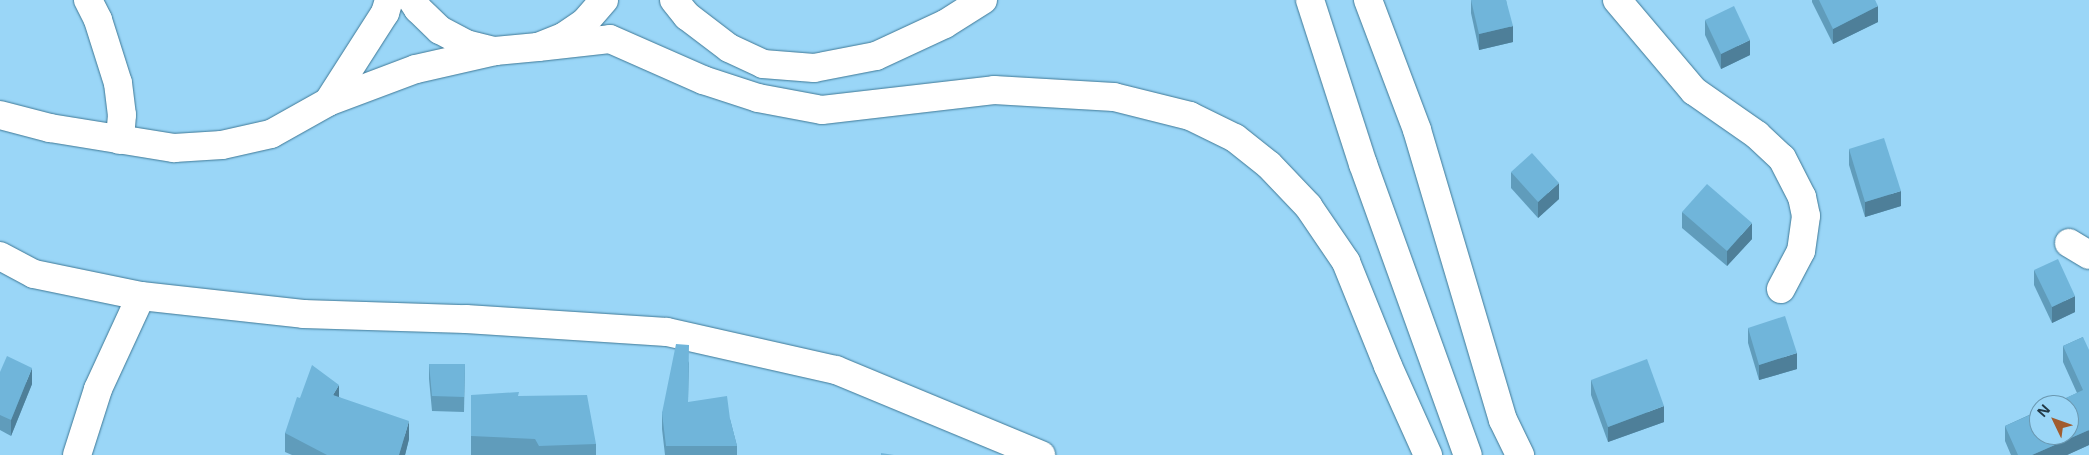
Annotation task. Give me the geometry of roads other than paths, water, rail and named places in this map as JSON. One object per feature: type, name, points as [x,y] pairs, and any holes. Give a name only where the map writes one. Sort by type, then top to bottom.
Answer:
[{"type":"main road","points":[[88,0],[98,20],[118,83],[122,115],[120,140]]},
{"type":"main road","points":[[328,102],[385,13],[389,0]]},
{"type":"main road","points":[[412,0],[418,9],[440,30],[466,44],[495,50]]},
{"type":"main road","points":[[538,47],[563,37],[585,22],[604,0]]},
{"type":"main road","points":[[674,0],[687,16],[728,48],[763,64],[814,68],[876,56],[945,24],[983,0]]},
{"type":"main road","points":[[1310,0],[1363,164],[1468,455]]},
{"type":"main road","points":[[1368,0],[1417,130]]},
{"type":"main road","points":[[1380,0],[1503,420],[1520,455]]},
{"type":"main road","points":[[1618,0],[1694,91],[1758,135],[1782,158],[1802,197],[1806,216],[1801,251],[1781,289]]},
{"type":"main road","points":[[0,115],[50,128],[174,148],[222,145],[271,134],[328,102],[416,69],[495,50],[610,39],[703,80],[758,98],[822,110],[994,90],[1114,97],[1190,116],[1235,138],[1269,165],[1308,206],[1346,262],[1388,366],[1428,455]]},
{"type":"main road","points":[[0,256],[34,274],[141,296],[303,314],[466,319],[667,332],[836,370],[1039,455]]},
{"type":"main road","points":[[76,455],[98,389],[141,296]]}]
